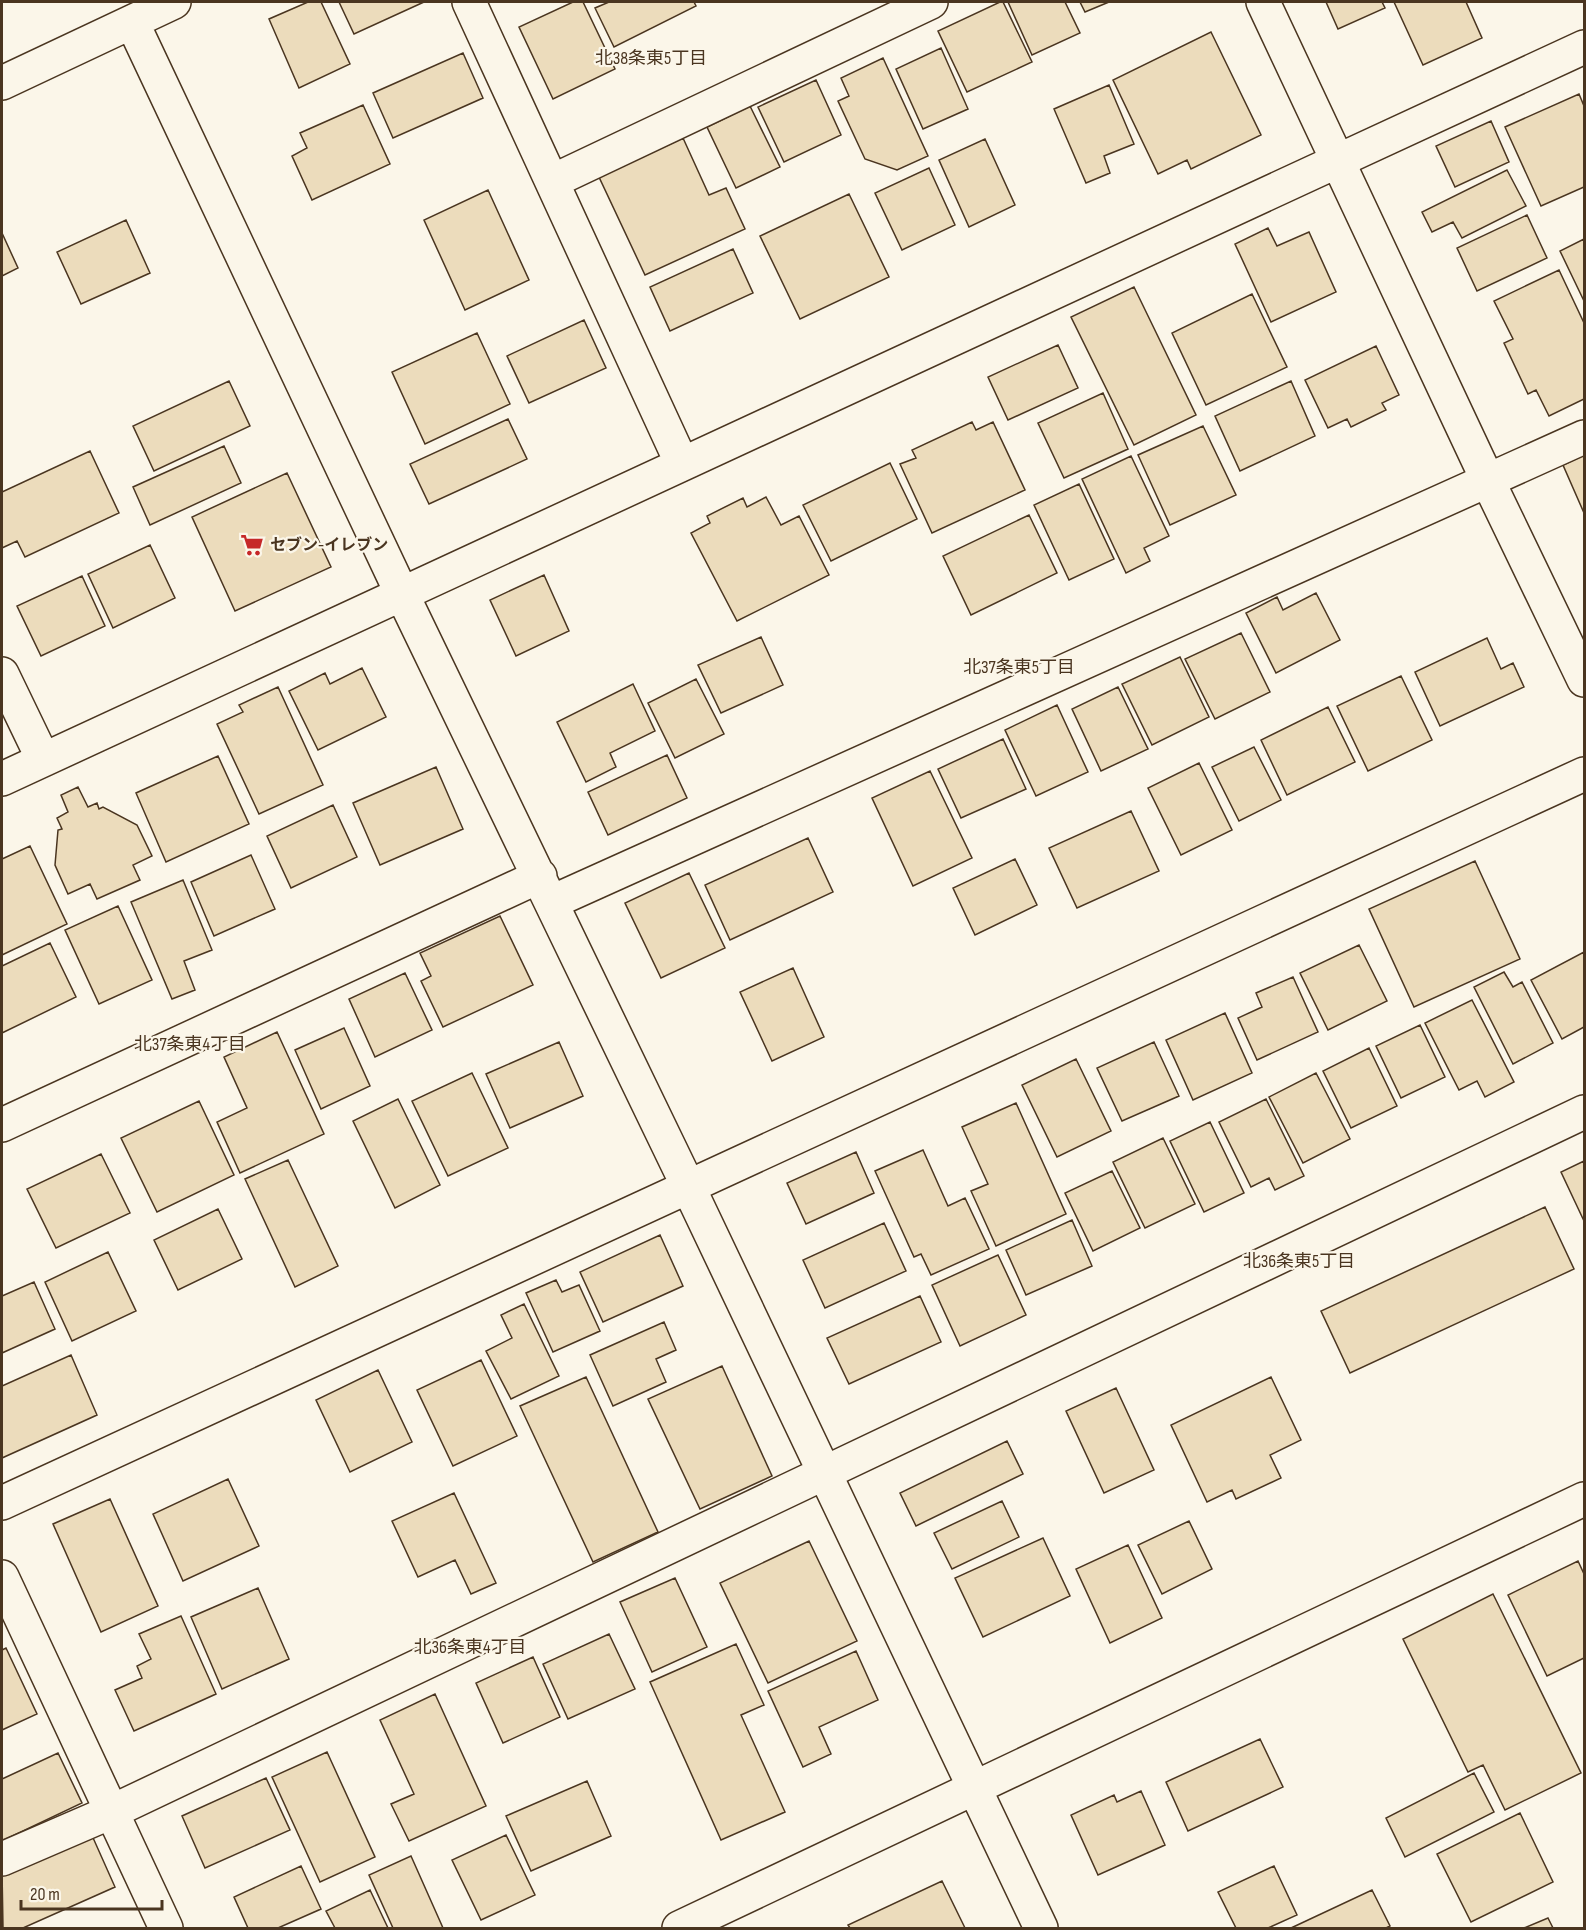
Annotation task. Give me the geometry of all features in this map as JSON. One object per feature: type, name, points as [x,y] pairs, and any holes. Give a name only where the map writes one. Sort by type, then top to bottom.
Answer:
[{"type":"street","points":[[2,83],[174,2]]},
{"type":"street","points":[[469,2],[682,464]]},
{"type":"street","points":[[553,181],[931,2]]},
{"type":"street","points":[[1263,2],[1584,680]]},
{"type":"street","points":[[132,22],[401,592],[546,889],[1041,1929]]},
{"type":"street","points":[[2,779],[401,592],[1339,162],[1584,47]]},
{"type":"street","points":[[2,1125],[1488,481],[1584,437]]},
{"type":"street","points":[[2,674],[43,759]]},
{"type":"street","points":[[2,1503],[1584,774]]},
{"type":"street","points":[[2,1859],[111,1812],[1584,1112]]},
{"type":"street","points":[[679,1929],[1584,1499]]},
{"type":"street","points":[[2,1577],[166,1929]]},
{"type":"building","points":[[308,2],[321,2],[350,64],[299,88],[269,19]]},
{"type":"building","points":[[339,2],[424,2],[354,34]]},
{"type":"building","points":[[573,2],[583,2],[615,69],[553,99],[519,27]]},
{"type":"building","points":[[609,2],[694,2],[696,6],[614,47],[595,8]]},
{"type":"building","points":[[1003,2],[1032,62],[967,92],[938,31]]},
{"type":"building","points":[[1008,2],[1065,2],[1080,33],[1032,55]]},
{"type":"building","points":[[1080,2],[1109,2],[1085,12]]},
{"type":"building","points":[[1326,2],[1382,2],[1385,8],[1338,29]]},
{"type":"building","points":[[1394,2],[1466,2],[1482,38],[1423,65]]},
{"type":"building","points":[[1211,32],[1261,135],[1191,169],[1187,160],[1158,174],[1113,80]]},
{"type":"building","points":[[941,48],[968,109],[923,129],[896,69]]},
{"type":"building","points":[[463,53],[483,98],[393,138],[373,93]]},
{"type":"building","points":[[883,58],[928,156],[897,170],[865,159],[838,101],[849,96],[841,78]]},
{"type":"building","points":[[816,80],[841,135],[784,162],[758,107]]},
{"type":"building","points":[[1109,85],[1134,144],[1104,156],[1110,173],[1086,183],[1054,109]]},
{"type":"building","points":[[1579,94],[1584,106],[1584,187],[1541,206],[1505,127]]},
{"type":"building","points":[[363,105],[390,164],[312,200],[292,156],[307,148],[300,133]]},
{"type":"building","points":[[750,106],[780,167],[736,188],[707,127]]},
{"type":"building","points":[[1491,121],[1509,162],[1455,187],[1436,146]]},
{"type":"building","points":[[683,138],[709,195],[726,188],[745,229],[645,275],[599,177]]},
{"type":"building","points":[[985,139],[1015,205],[969,227],[939,160]]},
{"type":"building","points":[[929,168],[955,225],[902,250],[875,193]]},
{"type":"building","points":[[1507,170],[1526,206],[1462,238],[1453,222],[1432,232],[1422,212]]},
{"type":"building","points":[[488,190],[529,280],[465,310],[424,220]]},
{"type":"building","points":[[849,194],[889,277],[800,319],[760,236]]},
{"type":"building","points":[[1527,215],[1547,258],[1477,291],[1457,248]]},
{"type":"building","points":[[126,220],[150,273],[81,304],[57,252]]},
{"type":"building","points":[[1268,228],[1277,246],[1309,232],[1336,292],[1271,322],[1235,244]]},
{"type":"building","points":[[2,233],[18,268],[2,276]]},
{"type":"building","points":[[1584,239],[1584,301],[1560,251]]},
{"type":"building","points":[[733,249],[753,293],[670,331],[650,287]]},
{"type":"building","points":[[1559,270],[1584,323],[1584,399],[1549,416],[1536,390],[1528,394],[1504,343],[1513,339],[1494,301]]},
{"type":"building","points":[[1134,287],[1196,415],[1134,445],[1071,317]]},
{"type":"building","points":[[1252,294],[1287,367],[1206,405],[1172,333]]},
{"type":"building","points":[[584,320],[606,368],[529,403],[507,356]]},
{"type":"building","points":[[477,333],[510,404],[425,444],[392,372]]},
{"type":"building","points":[[1058,345],[1078,388],[1008,420],[988,377]]},
{"type":"building","points":[[1376,346],[1399,395],[1382,403],[1386,410],[1351,427],[1347,419],[1328,428],[1305,380]]},
{"type":"building","points":[[229,381],[250,426],[154,471],[133,426]]},
{"type":"building","points":[[1291,381],[1315,436],[1240,471],[1215,416]]},
{"type":"building","points":[[1103,393],[1128,449],[1064,478],[1038,423]]},
{"type":"building","points":[[508,419],[527,459],[429,504],[410,464]]},
{"type":"building","points":[[972,422],[976,430],[993,422],[1025,490],[932,533],[900,464],[916,458],[912,450]]},
{"type":"building","points":[[1203,426],[1236,495],[1170,525],[1138,455]]},
{"type":"building","points":[[224,446],[241,483],[150,525],[133,487]]},
{"type":"building","points":[[90,451],[119,513],[25,557],[17,541],[2,548],[2,492]]},
{"type":"building","points":[[1584,455],[1584,513],[1563,465]]},
{"type":"building","points":[[1131,456],[1169,536],[1144,548],[1150,561],[1126,573],[1082,479]]},
{"type":"building","points":[[890,463],[917,519],[831,561],[803,505]]},
{"type":"building","points":[[287,473],[331,567],[235,611],[192,517]]},
{"type":"building","points":[[1079,484],[1114,559],[1069,580],[1034,505]]},
{"type":"building","points":[[766,497],[781,525],[799,516],[829,575],[737,621],[691,533],[710,523],[707,516],[743,498],[747,507]]},
{"type":"building","points":[[1029,515],[1057,573],[971,615],[943,556]]},
{"type":"building","points":[[150,545],[175,598],[113,628],[88,574]]},
{"type":"building","points":[[544,575],[569,631],[516,656],[490,600]]},
{"type":"building","points":[[82,576],[105,626],[41,656],[17,606]]},
{"type":"building","points":[[1316,593],[1340,640],[1276,673],[1246,613],[1277,597],[1283,610]]},
{"type":"building","points":[[1241,633],[1270,692],[1215,719],[1185,659]]},
{"type":"building","points":[[761,637],[783,685],[721,713],[698,665]]},
{"type":"building","points":[[1487,638],[1501,669],[1513,663],[1524,687],[1440,726],[1415,672]]},
{"type":"building","points":[[1180,657],[1209,717],[1152,745],[1122,684]]},
{"type":"building","points":[[362,668],[386,717],[318,750],[289,691],[325,673],[330,684]]},
{"type":"building","points":[[1401,676],[1432,740],[1368,771],[1337,706]]},
{"type":"building","points":[[696,679],[724,734],[675,758],[648,703]]},
{"type":"building","points":[[633,684],[655,731],[610,753],[616,767],[586,782],[557,722]]},
{"type":"building","points":[[278,687],[323,785],[259,814],[217,724],[243,712],[239,705]]},
{"type":"building","points":[[1118,687],[1148,749],[1101,771],[1072,709]]},
{"type":"building","points":[[1057,705],[1088,772],[1036,796],[1005,730]]},
{"type":"building","points":[[1328,707],[1355,762],[1287,795],[1261,740]]},
{"type":"building","points":[[1003,739],[1026,789],[961,818],[938,769]]},
{"type":"building","points":[[1254,747],[1281,800],[1239,821],[1212,767]]},
{"type":"building","points":[[667,755],[687,798],[608,835],[588,792]]},
{"type":"building","points":[[218,756],[249,824],[166,862],[136,793]]},
{"type":"building","points":[[1199,763],[1232,830],[1181,855],[1148,788]]},
{"type":"building","points":[[436,767],[463,829],[380,865],[353,803]]},
{"type":"building","points":[[930,771],[972,858],[913,886],[872,798]]},
{"type":"building","points":[[78,787],[88,807],[97,803],[99,809],[103,807],[137,825],[152,856],[133,865],[140,880],[97,899],[90,884],[68,894],[55,865],[58,830],[62,829],[57,818],[68,812],[61,795]]},
{"type":"building","points":[[333,805],[357,857],[291,888],[267,836]]},
{"type":"building","points":[[1131,811],[1159,871],[1077,908],[1049,848]]},
{"type":"building","points":[[808,838],[833,892],[730,940],[705,885]]},
{"type":"building","points":[[30,846],[67,924],[2,955],[2,859]]},
{"type":"building","points":[[251,855],[275,909],[214,936],[191,882]]},
{"type":"building","points":[[1015,859],[1037,905],[975,935],[953,888]]},
{"type":"building","points":[[1475,861],[1520,959],[1414,1007],[1369,909]]},
{"type":"building","points":[[689,873],[725,948],[661,978],[625,903]]},
{"type":"building","points":[[183,880],[212,950],[184,961],[195,990],[172,999],[131,902]]},
{"type":"building","points":[[118,906],[152,980],[99,1004],[65,930]]},
{"type":"building","points":[[500,916],[533,985],[443,1027],[421,981],[431,976],[420,953]]},
{"type":"building","points":[[50,943],[76,997],[2,1033],[2,966]]},
{"type":"building","points":[[1359,945],[1387,1001],[1328,1030],[1300,973]]},
{"type":"building","points":[[1584,952],[1584,1027],[1562,1039],[1531,980]]},
{"type":"building","points":[[793,968],[824,1037],[772,1061],[740,992]]},
{"type":"building","points":[[1504,972],[1513,987],[1522,982],[1553,1043],[1513,1064],[1474,987]]},
{"type":"building","points":[[405,973],[432,1030],[375,1057],[349,999]]},
{"type":"building","points":[[1293,977],[1318,1032],[1257,1060],[1238,1018],[1262,1007],[1256,993]]},
{"type":"building","points":[[1472,1000],[1514,1082],[1485,1097],[1477,1081],[1459,1090],[1425,1023]]},
{"type":"building","points":[[1225,1013],[1252,1073],[1193,1100],[1166,1040]]},
{"type":"building","points":[[1420,1025],[1445,1077],[1401,1098],[1376,1046]]},
{"type":"building","points":[[344,1028],[370,1086],[321,1109],[295,1050]]},
{"type":"building","points":[[277,1032],[324,1134],[240,1173],[217,1122],[247,1108],[224,1057]]},
{"type":"building","points":[[559,1042],[583,1096],[510,1128],[486,1074]]},
{"type":"building","points":[[1154,1042],[1179,1096],[1122,1121],[1097,1068]]},
{"type":"building","points":[[1369,1048],[1397,1106],[1351,1128],[1323,1071]]},
{"type":"building","points":[[1076,1059],[1111,1131],[1057,1157],[1022,1085]]},
{"type":"building","points":[[472,1073],[508,1148],[448,1176],[412,1101]]},
{"type":"building","points":[[1316,1073],[1350,1139],[1303,1163],[1269,1097]]},
{"type":"building","points":[[398,1099],[440,1185],[395,1208],[353,1121]]},
{"type":"building","points":[[1266,1099],[1304,1176],[1275,1190],[1269,1178],[1251,1187],[1219,1122]]},
{"type":"building","points":[[199,1101],[234,1175],[157,1212],[121,1138]]},
{"type":"building","points":[[1016,1103],[1066,1214],[996,1246],[971,1191],[988,1184],[962,1127]]},
{"type":"building","points":[[1210,1122],[1244,1193],[1204,1212],[1170,1141]]},
{"type":"building","points":[[1163,1138],[1195,1204],[1145,1228],[1113,1162]]},
{"type":"building","points":[[923,1150],[948,1206],[965,1198],[989,1249],[931,1275],[921,1254],[914,1257],[875,1171]]},
{"type":"building","points":[[856,1152],[874,1193],[806,1224],[787,1183]]},
{"type":"building","points":[[101,1154],[130,1213],[56,1248],[27,1189]]},
{"type":"building","points":[[288,1160],[338,1266],[295,1287],[245,1179]]},
{"type":"building","points":[[1584,1161],[1584,1221],[1561,1172]]},
{"type":"building","points":[[1112,1171],[1140,1228],[1093,1251],[1065,1193]]},
{"type":"building","points":[[1545,1207],[1574,1269],[1350,1373],[1321,1311]]},
{"type":"building","points":[[218,1209],[242,1259],[178,1290],[154,1240]]},
{"type":"building","points":[[1072,1220],[1092,1266],[1026,1295],[1006,1250]]},
{"type":"building","points":[[884,1223],[906,1271],[825,1308],[803,1260]]},
{"type":"building","points":[[660,1235],[683,1286],[603,1322],[580,1272]]},
{"type":"building","points":[[108,1252],[136,1311],[72,1341],[45,1282]]},
{"type":"building","points":[[998,1255],[1026,1315],[960,1346],[932,1285]]},
{"type":"building","points":[[556,1280],[562,1292],[579,1285],[600,1331],[553,1352],[526,1293]]},
{"type":"building","points":[[34,1282],[55,1329],[2,1353],[2,1296]]},
{"type":"building","points":[[920,1296],[941,1342],[849,1384],[827,1338]]},
{"type":"building","points":[[524,1304],[559,1376],[511,1399],[486,1351],[512,1338],[501,1315]]},
{"type":"building","points":[[664,1322],[676,1350],[656,1359],[666,1382],[613,1406],[590,1355]]},
{"type":"building","points":[[71,1355],[97,1415],[2,1458],[2,1386]]},
{"type":"building","points":[[481,1360],[517,1436],[453,1466],[417,1390]]},
{"type":"building","points":[[722,1366],[772,1476],[700,1509],[648,1399]]},
{"type":"building","points":[[378,1370],[412,1442],[350,1472],[316,1400]]},
{"type":"building","points":[[586,1377],[658,1532],[593,1562],[520,1406]]},
{"type":"building","points":[[1271,1377],[1301,1440],[1270,1455],[1281,1478],[1236,1499],[1232,1490],[1207,1502],[1171,1425]]},
{"type":"building","points":[[1116,1388],[1154,1470],[1104,1493],[1066,1411]]},
{"type":"building","points":[[1007,1441],[1023,1474],[916,1526],[900,1493]]},
{"type":"building","points":[[228,1479],[259,1546],[183,1581],[153,1514]]},
{"type":"building","points":[[454,1493],[496,1583],[471,1594],[455,1560],[418,1577],[392,1521]]},
{"type":"building","points":[[110,1499],[158,1606],[101,1632],[53,1524]]},
{"type":"building","points":[[1002,1501],[1019,1537],[952,1569],[934,1533]]},
{"type":"building","points":[[1189,1521],[1212,1569],[1162,1594],[1138,1545]]},
{"type":"building","points":[[1043,1538],[1070,1596],[983,1637],[955,1578]]},
{"type":"building","points":[[809,1541],[857,1641],[768,1683],[720,1583]]},
{"type":"building","points":[[1128,1545],[1162,1618],[1110,1643],[1076,1569]]},
{"type":"building","points":[[1578,1561],[1584,1574],[1584,1658],[1547,1676],[1508,1595]]},
{"type":"building","points":[[675,1578],[707,1647],[652,1672],[620,1602]]},
{"type":"building","points":[[258,1588],[289,1659],[222,1689],[191,1617]]},
{"type":"building","points":[[1493,1594],[1581,1773],[1505,1810],[1483,1765],[1468,1772],[1403,1639]]},
{"type":"building","points":[[181,1616],[216,1694],[134,1731],[115,1690],[142,1678],[137,1666],[151,1659],[139,1634]]},
{"type":"building","points":[[609,1634],[635,1689],[568,1719],[543,1664]]},
{"type":"building","points":[[736,1644],[764,1705],[741,1715],[785,1812],[721,1840],[650,1682]]},
{"type":"building","points":[[6,1648],[37,1714],[2,1730],[2,1650]]},
{"type":"building","points":[[856,1651],[878,1700],[819,1727],[831,1754],[803,1767],[768,1691]]},
{"type":"building","points":[[533,1657],[560,1717],[503,1743],[476,1683]]},
{"type":"building","points":[[435,1694],[486,1806],[409,1841],[391,1804],[414,1794],[380,1720]]},
{"type":"building","points":[[1260,1739],[1283,1787],[1188,1831],[1166,1782]]},
{"type":"building","points":[[327,1752],[375,1857],[320,1882],[272,1777]]},
{"type":"building","points":[[58,1753],[82,1803],[2,1841],[2,1779]]},
{"type":"building","points":[[1474,1773],[1494,1812],[1405,1857],[1386,1818]]},
{"type":"building","points":[[266,1778],[290,1830],[205,1868],[182,1816]]},
{"type":"building","points":[[587,1781],[611,1836],[531,1871],[506,1816]]},
{"type":"building","points":[[1141,1791],[1165,1845],[1098,1875],[1071,1815],[1114,1795],[1117,1802]]},
{"type":"building","points":[[1520,1813],[1553,1882],[1471,1922],[1437,1854]]},
{"type":"building","points":[[90,1831],[115,1887],[23,1928],[3,1928],[2,1870]]},
{"type":"building","points":[[506,1835],[535,1895],[481,1920],[452,1860]]},
{"type":"building","points":[[411,1856],[443,1928],[393,1928],[369,1875]]},
{"type":"building","points":[[301,1866],[321,1909],[278,1928],[248,1928],[234,1897]]},
{"type":"building","points":[[1274,1866],[1297,1915],[1268,1928],[1236,1928],[1218,1892]]},
{"type":"building","points":[[942,1881],[965,1928],[850,1928],[848,1925]]},
{"type":"building","points":[[370,1890],[388,1928],[335,1928],[326,1911]]},
{"type":"building","points":[[1372,1890],[1390,1926],[1386,1928],[1291,1928]]},
{"type":"building","points":[[1548,1918],[1553,1928],[1524,1928]]},
{"type":"place","name":"セブン-イレブン","points":[[252,545]]},
{"type":"district","name":"北38条東5丁目","points":[[651,58]]},
{"type":"district","name":"北37条東5丁目","points":[[1019,667]]},
{"type":"district","name":"北37条東4丁目","points":[[190,1044]]},
{"type":"district","name":"北36条東5丁目","points":[[1299,1261]]},
{"type":"district","name":"北36条東4丁目","points":[[470,1647]]}]
